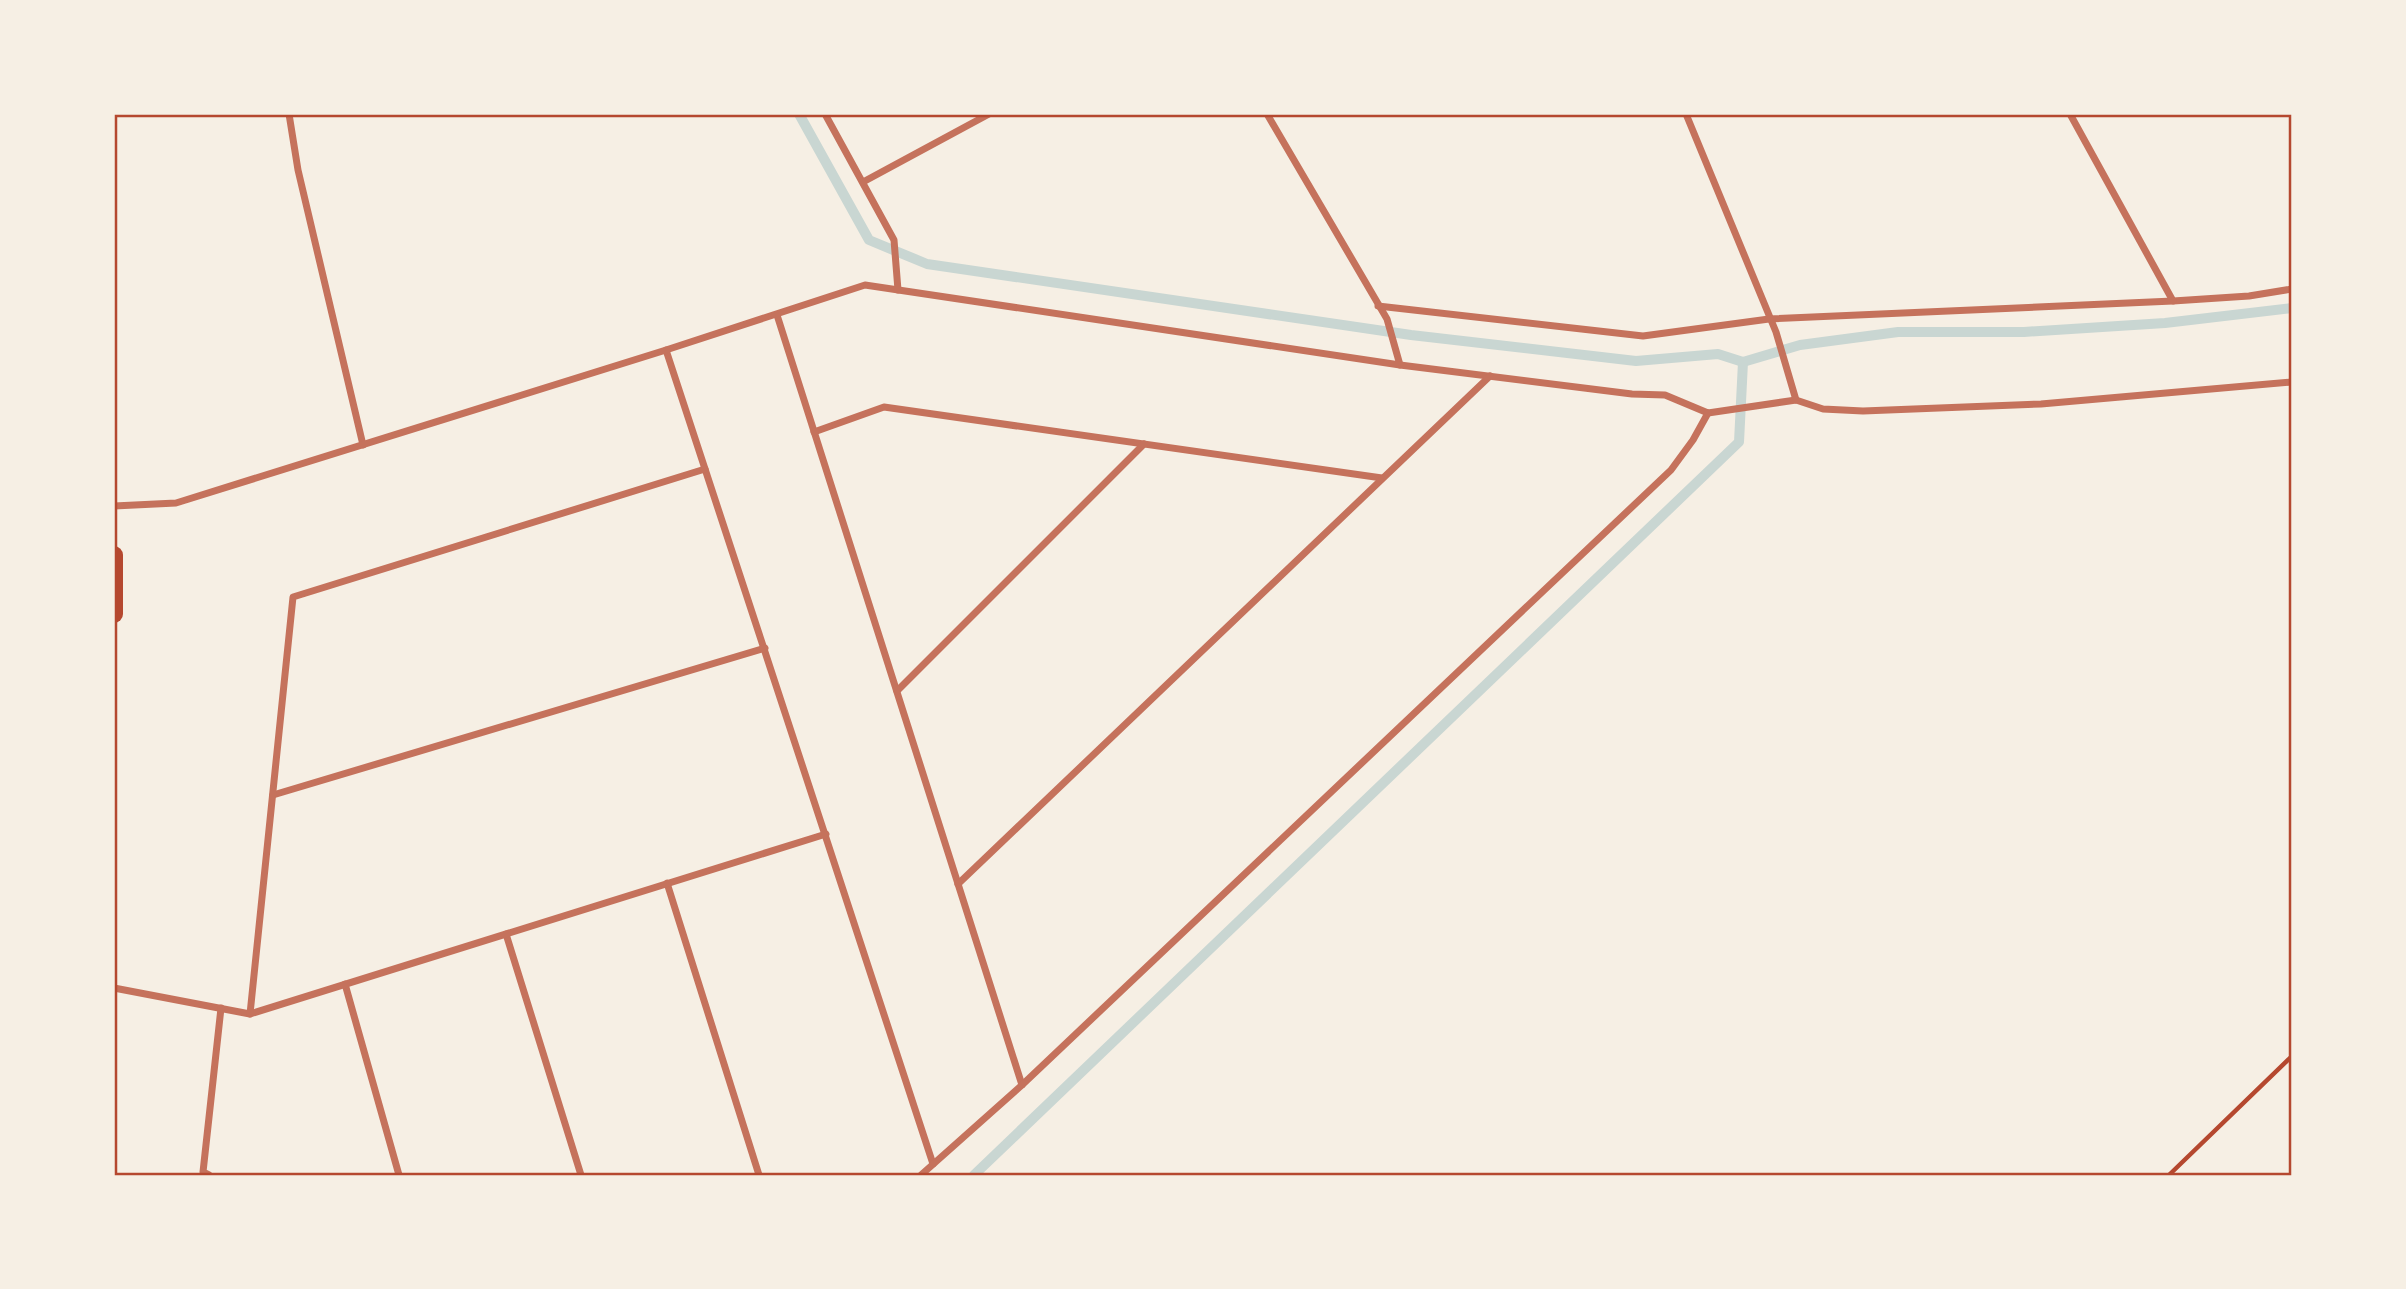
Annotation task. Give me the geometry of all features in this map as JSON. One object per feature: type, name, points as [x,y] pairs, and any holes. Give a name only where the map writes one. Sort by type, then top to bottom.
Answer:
[{"type":"main road","points":[[114,555],[114,614]]},
{"type":"street","points":[[289,114],[298,170],[363,445]]},
{"type":"street","points":[[825,114],[894,240],[898,290]]},
{"type":"street","points":[[863,182],[989,114]]},
{"type":"street","points":[[1267,114],[1387,319],[1400,365]]},
{"type":"street","points":[[1686,114],[1777,336],[1796,400]]},
{"type":"street","points":[[2070,114],[2173,301]]},
{"type":"street","points":[[114,506],[176,503],[866,285],[1400,365],[1665,396],[1708,413],[1796,400],[1824,409],[1863,411],[2041,404],[2292,383]]},
{"type":"street","points":[[1378,306],[1643,336],[1769,319],[2173,301],[2249,296],[2292,289]]},
{"type":"street","points":[[776,315],[1022,1085]]},
{"type":"street","points":[[666,350],[933,1164]]},
{"type":"street","points":[[958,884],[1490,376]]},
{"type":"street","points":[[814,432],[884,407],[1382,478]]},
{"type":"street","points":[[921,1175],[1022,1085],[1671,470],[1693,440],[1708,413]]},
{"type":"street","points":[[897,691],[1144,444]]},
{"type":"street","points":[[250,1014],[293,597],[705,469]]},
{"type":"street","points":[[273,795],[765,648]]},
{"type":"street","points":[[114,988],[250,1014],[826,834]]},
{"type":"street","points":[[667,883],[760,1175]]},
{"type":"street","points":[[506,934],[581,1175]]},
{"type":"street","points":[[345,984],[399,1175]]},
{"type":"street","points":[[209,1175],[203,1172],[220,1008]]},
{"type":"path","points":[[2169,1175],[2292,1056]]},
{"type":"waterway","points":[[799,114],[869,240],[927,264],[1411,335],[1636,361],[1718,354],[1743,362],[1800,345],[1898,332],[2024,332],[2165,323],[2292,308]]},
{"type":"waterway","points":[[974,1175],[1739,442],[1743,362]]}]
